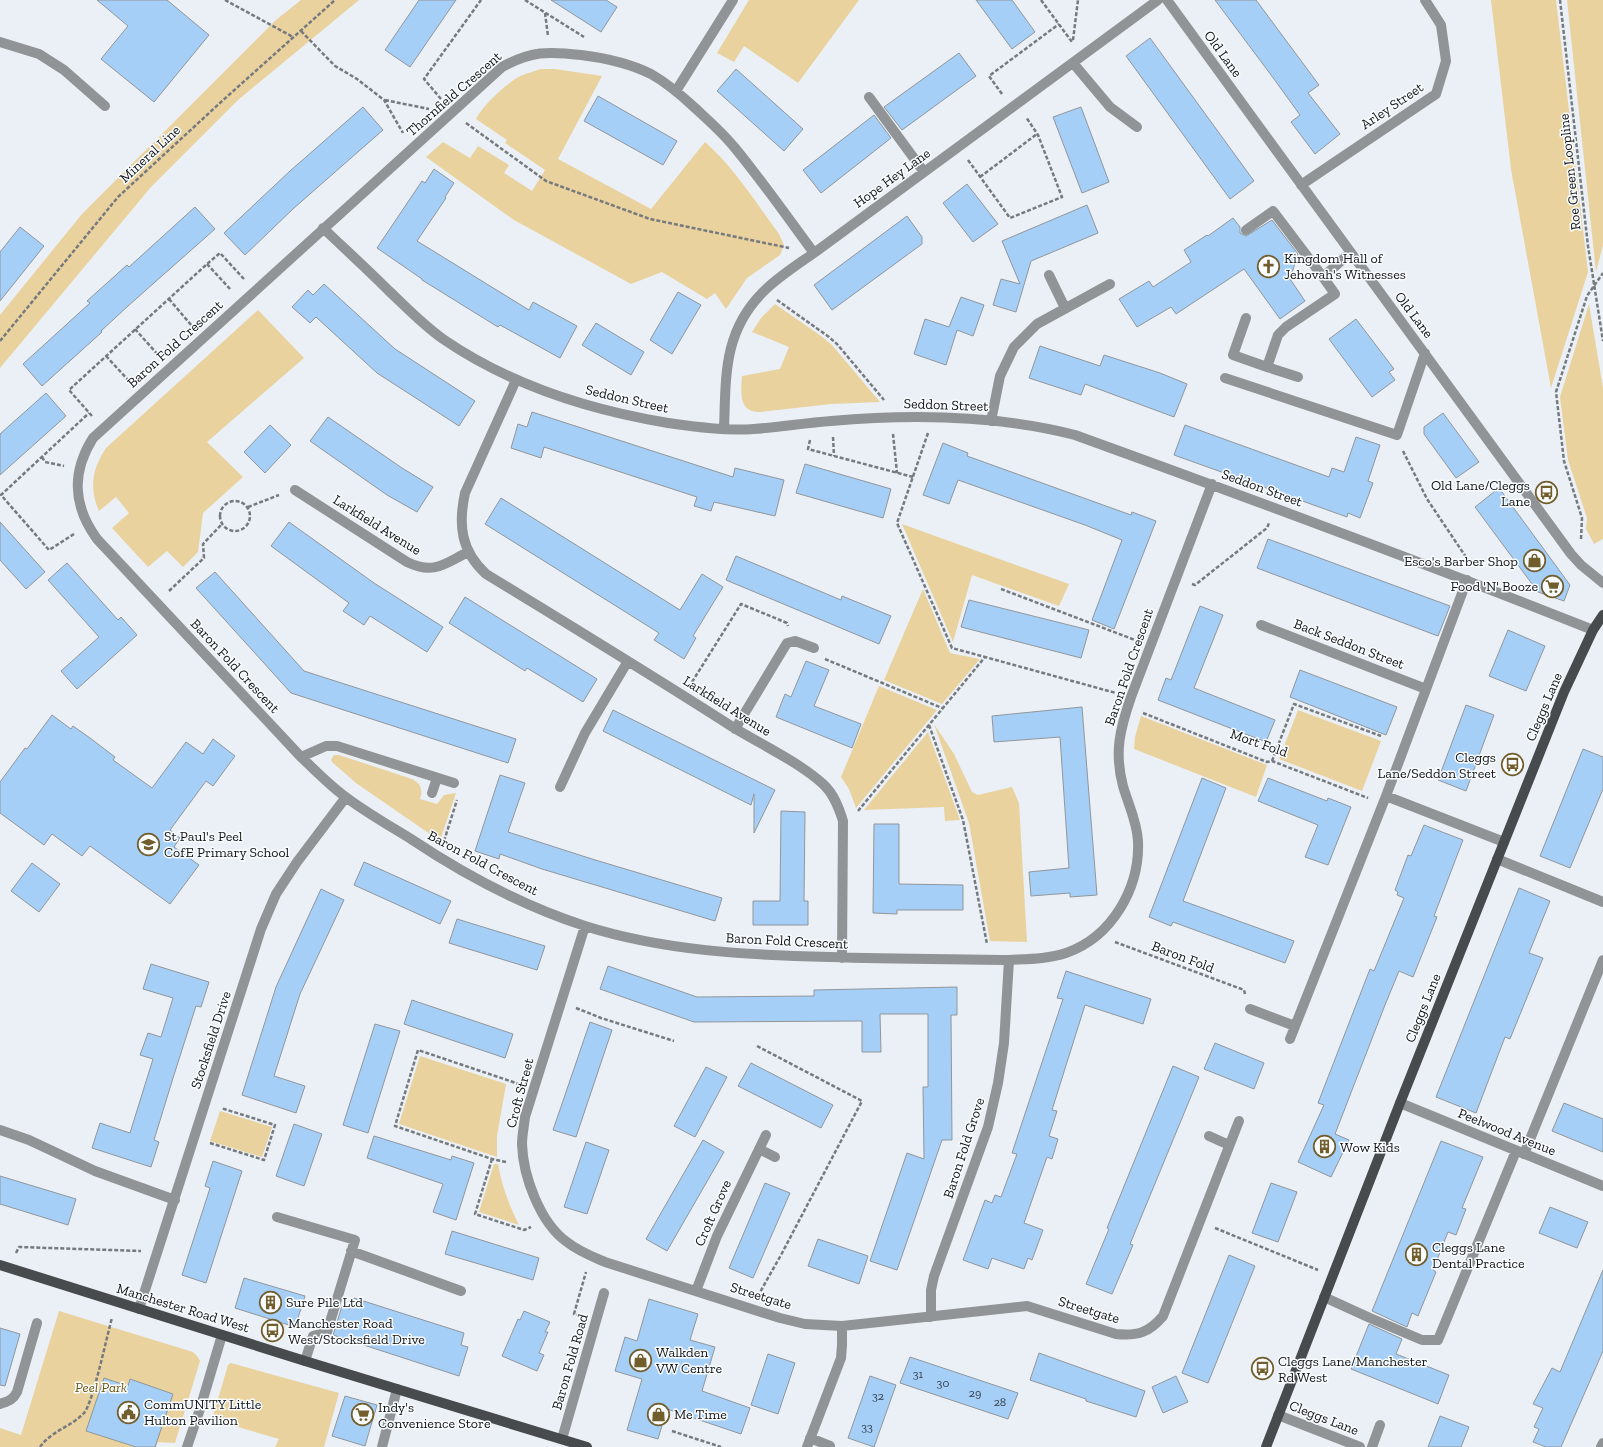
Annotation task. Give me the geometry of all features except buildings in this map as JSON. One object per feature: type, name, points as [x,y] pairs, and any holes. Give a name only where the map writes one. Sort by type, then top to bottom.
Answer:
[{"type":"main road","name":"Cleggs Lane","points":[[1266,1447],[1400,1103],[1564,692],[1593,630],[1603,615]]},
{"type":"main road","name":"Manchester Road West","points":[[0,1265],[564,1442],[587,1447]]},
{"type":"street","points":[[676,91],[733,0]]},
{"type":"street","name":"Hope Hey Lane","points":[[724,429],[727,368],[732,341],[740,322],[752,304],[764,291],[1158,0]]},
{"type":"street","name":"Old Lane","points":[[1167,0],[1350,253],[1581,566],[1603,583]]},
{"type":"street","name":"Arley Street","points":[[1301,185],[1436,94],[1446,61],[1441,25],[1425,0]]},
{"type":"street","points":[[0,42],[39,54],[64,70],[105,106]]},
{"type":"street","name":"Thornfield Crescent","points":[[323,228],[450,112],[502,67],[516,59],[530,54],[549,53],[590,56],[629,65],[651,74],[676,91],[735,147],[814,253]]},
{"type":"street","points":[[1073,63],[1110,108],[1137,127]]},
{"type":"street","points":[[869,97],[924,172]]},
{"type":"street","points":[[1246,230],[1273,211],[1335,294],[1286,327],[1278,335],[1267,366]]},
{"type":"street","name":"Baron Fold Crescent","points":[[323,228],[92,438],[85,451],[79,470],[78,495],[81,511],[88,525],[98,539],[157,603],[301,757],[346,797],[438,858],[498,890],[543,911],[585,926],[638,940],[677,947],[728,953],[842,958],[990,960],[1047,958],[1066,953],[1084,945],[1097,935],[1113,919],[1126,899],[1134,880],[1138,861],[1138,840],[1134,818],[1123,786],[1119,768],[1118,748],[1120,734],[1131,697],[1212,484]]},
{"type":"street","name":"Seddon Street","points":[[323,228],[414,315],[443,339],[477,360],[516,380],[579,403],[621,414],[690,426],[724,429],[752,429],[812,423],[934,417],[1044,427],[1075,435],[1212,484],[1467,580],[1593,630]]},
{"type":"street","points":[[1323,276],[1350,253]]},
{"type":"street","points":[[1050,275],[1065,308]]},
{"type":"street","points":[[991,421],[1000,376],[1014,347],[1037,324],[1110,284]]},
{"type":"street","points":[[1246,318],[1233,355],[1298,377]]},
{"type":"street","points":[[1224,378],[1397,435],[1425,353]]},
{"type":"street","name":"Larkfield Avenue","points":[[516,380],[465,493],[462,510],[462,527],[468,552],[476,564],[486,574],[735,729],[813,775],[825,786],[839,808],[843,821],[842,958]]},
{"type":"street","name":"Larkfield Avenue","points":[[295,490],[416,567],[427,569],[437,568],[468,552]]},
{"type":"street","points":[[1290,1039],[1384,800],[1467,580]]},
{"type":"street","name":"Back Seddon Street","points":[[1261,625],[1426,689]]},
{"type":"street","points":[[735,729],[787,643],[791,641],[814,648]]},
{"type":"street","points":[[560,787],[585,733],[628,661]]},
{"type":"street","points":[[301,757],[326,746],[337,746],[454,783]]},
{"type":"street","points":[[432,793],[437,778]]},
{"type":"street","name":"Stocksfield Drive","points":[[139,1309],[261,929],[276,894],[297,862],[346,797]]},
{"type":"street","points":[[1384,800],[1504,842]]},
{"type":"street","points":[[1497,859],[1603,902]]},
{"type":"street","name":"Croft Street","points":[[585,926],[525,1117],[522,1143],[524,1166],[531,1189],[548,1221],[565,1241],[583,1253],[605,1262],[696,1291]]},
{"type":"street","name":"Baron Fold Grove","points":[[931,1317],[931,1290],[934,1276],[988,1127],[998,1084],[1004,1043],[1009,960]]},
{"type":"street","points":[[1324,1297],[1422,1340],[1438,1340],[1603,960]]},
{"type":"street","points":[[1250,1010],[1295,1026]]},
{"type":"street","name":"Peelwood Avenue","points":[[1400,1103],[1603,1186]]},
{"type":"street","name":"Streetgate","points":[[696,1291],[780,1318],[805,1324],[842,1326],[1027,1306],[1116,1334],[1130,1335],[1144,1332],[1155,1326],[1163,1316],[1239,1121]]},
{"type":"street","points":[[0,1130],[29,1140],[95,1171],[175,1200]]},
{"type":"street","name":"Croft Grove","points":[[696,1291],[717,1236],[766,1135]]},
{"type":"street","points":[[1208,1136],[1229,1145]]},
{"type":"street","points":[[759,1149],[775,1157]]},
{"type":"street","points":[[276,1217],[355,1240],[326,1332],[313,1336],[305,1361]]},
{"type":"street","points":[[351,1251],[461,1291]]},
{"type":"street","name":"Baron Fold Road","points":[[564,1442],[604,1293]]},
{"type":"street","points":[[0,1404],[10,1401],[14,1398],[17,1392],[37,1322]]},
{"type":"street","points":[[830,1446],[809,1442],[841,1358],[842,1326]]},
{"type":"street","points":[[187,1447],[222,1335]]},
{"type":"street","points":[[382,1447],[397,1389]]},
{"type":"street","name":"Cleggs Lane","points":[[1278,1415],[1360,1447]]},
{"type":"street","name":"Cleggs Lane","points":[[1372,1447],[1380,1426]]},
{"type":"street","points":[[1601,1447],[1603,1443]]},
{"type":"path","points":[[225,0],[293,37]]},
{"type":"path","name":"Mineral Line","points":[[0,341],[118,197],[335,0]]},
{"type":"path","points":[[480,0],[424,79],[450,112],[546,181],[650,219],[814,253]]},
{"type":"path","points":[[525,0],[585,38],[590,56]]},
{"type":"path","points":[[1041,0],[1073,43],[1078,0]]},
{"type":"path","name":"Roe Green Loopline","points":[[1560,0],[1594,285],[1603,341]]},
{"type":"path","points":[[545,13],[549,53]]},
{"type":"path","points":[[958,147],[1010,218],[1062,197],[1037,134],[988,76],[1059,24]]},
{"type":"path","points":[[301,30],[335,66],[357,79],[384,100],[400,126],[410,150]]},
{"type":"path","points":[[384,100],[450,112]]},
{"type":"path","points":[[980,176],[1037,134]]},
{"type":"path","points":[[103,429],[69,390],[135,329],[220,252],[254,290]]},
{"type":"path","points":[[207,264],[242,302]]},
{"type":"path","points":[[1581,566],[1582,518],[1564,462],[1556,392],[1587,296],[1603,273]]},
{"type":"path","points":[[764,291],[837,344],[895,418],[896,473]]},
{"type":"path","points":[[169,299],[202,338]]},
{"type":"path","points":[[135,329],[169,368]]},
{"type":"path","points":[[106,356],[141,394]]},
{"type":"path","points":[[88,525],[49,550],[1,495],[89,413]]},
{"type":"path","points":[[934,417],[897,522],[952,648],[1131,697]]},
{"type":"path","points":[[812,423],[808,449],[913,477]]},
{"type":"path","points":[[1397,435],[1427,500],[1486,588]]},
{"type":"path","points":[[42,457],[45,462],[79,470]]},
{"type":"path","points":[[248,507],[295,490]]},
{"type":"path","points":[[228,502],[242,502],[248,507],[250,519],[245,527],[235,531],[230,530],[222,524],[220,519],[221,510],[228,502]]},
{"type":"path","points":[[1176,578],[1195,585],[1267,528],[1275,508]]},
{"type":"path","points":[[157,603],[204,558],[203,544],[222,524]]},
{"type":"path","points":[[1001,589],[1150,646]]},
{"type":"path","points":[[684,696],[741,604],[787,622],[791,641]]},
{"type":"path","points":[[814,648],[819,656],[943,708]]},
{"type":"path","points":[[843,821],[857,812],[985,657]]},
{"type":"path","points":[[1272,761],[1294,704],[1381,736]]},
{"type":"path","name":"Mort Fold","points":[[1127,708],[1267,762],[1272,761],[1384,800]]},
{"type":"path","points":[[929,724],[963,820],[990,960]]},
{"type":"path","points":[[438,858],[459,793],[454,783]]},
{"type":"path","name":"Baron Fold","points":[[1097,935],[1244,990],[1250,1010]]},
{"type":"path","points":[[561,1002],[601,1018],[674,1041]]},
{"type":"path","points":[[751,1309],[862,1101],[757,1046]]},
{"type":"path","points":[[524,1166],[492,1159],[395,1126],[418,1050],[534,1089]]},
{"type":"path","points":[[194,1138],[264,1160],[275,1125],[206,1103]]},
{"type":"path","points":[[492,1159],[475,1214],[524,1230],[548,1221]]},
{"type":"path","points":[[1200,1222],[1332,1276]]},
{"type":"path","points":[[11,1269],[18,1247],[158,1252]]},
{"type":"path","points":[[591,1256],[574,1314],[596,1321]]},
{"type":"path","points":[[40,1447],[49,1437],[85,1411],[92,1393],[116,1302]]},
{"type":"path","points":[[672,1431],[721,1447]]},
{"type":"green space","points":[[301,0],[359,0],[238,100],[151,187],[0,368],[0,315],[82,214],[276,20]]},
{"type":"green space","points":[[749,0],[859,0],[798,83],[744,46],[734,62],[717,53]]},
{"type":"green space","points":[[1491,0],[1556,0],[1588,272],[1551,388],[1511,169]]},
{"type":"green space","points":[[1567,0],[1603,0],[1603,245],[1596,272]]},
{"type":"green space","points":[[541,69],[555,69],[602,76],[558,159],[651,209],[705,142],[726,163],[744,186],[779,234],[784,245],[780,255],[747,278],[726,309],[715,293],[707,299],[662,272],[631,284],[514,220],[426,157],[443,142],[470,158],[478,146],[509,165],[504,173],[532,191],[545,170],[505,143],[507,140],[476,119],[488,103],[515,79]]},
{"type":"green space","points":[[775,304],[832,345],[880,402],[831,404],[760,412],[748,409],[742,400],[742,376],[780,369],[789,347],[752,332],[761,318]]},
{"type":"green space","points":[[1589,304],[1603,388],[1603,539],[1594,544],[1586,529],[1587,518],[1568,460],[1560,397]]},
{"type":"green space","points":[[258,310],[304,358],[207,442],[243,477],[203,513],[198,552],[183,567],[167,551],[148,567],[112,528],[129,513],[116,497],[99,511],[93,486],[95,471],[98,463],[106,448]]},
{"type":"green space","points":[[902,524],[1069,584],[1059,606],[972,575],[953,642]]},
{"type":"green space","points":[[923,589],[950,653],[980,659],[942,704],[884,680]]},
{"type":"green space","points":[[879,686],[937,710],[856,808],[849,789],[841,777]]},
{"type":"green space","points":[[1298,710],[1381,741],[1362,791],[1279,759]]},
{"type":"green space","points":[[1141,716],[1267,765],[1256,797],[1134,749],[1135,737]]},
{"type":"green space","points":[[934,724],[954,754],[972,792],[978,795],[1012,787],[1019,803],[1027,942],[990,941],[969,823]]},
{"type":"green space","points":[[928,732],[960,820],[945,821],[944,807],[864,810]]},
{"type":"green space","points":[[334,755],[339,755],[412,779],[420,787],[420,799],[437,804],[444,795],[456,793],[440,841],[356,783],[333,763],[331,760]]},
{"type":"green space","points":[[420,1056],[506,1084],[497,1136],[497,1157],[399,1124]]},
{"type":"green space","points":[[220,1111],[272,1127],[262,1157],[210,1141]]},
{"type":"green space","points":[[494,1164],[498,1164],[506,1196],[519,1225],[479,1212]]},
{"type":"green space","name":"Peel Park","points":[[59,1311],[193,1352],[197,1356],[200,1361],[175,1443],[158,1442],[156,1447],[0,1447],[0,1428],[21,1435]]},
{"type":"green space","points":[[231,1363],[339,1393],[324,1447],[275,1447],[279,1439],[231,1425],[213,1416],[228,1365]]},
{"type":"place","name":"Kingdom Hall of Jehovah's Witnesses","points":[[1268,266]]},
{"type":"place","name":"Old Lane/Cleggs Lane","points":[[1546,493]]},
{"type":"place","name":"Esco's Barber Shop","points":[[1534,561]]},
{"type":"place","name":"Food 'N' Booze","points":[[1553,586]]},
{"type":"place","name":"Cleggs Lane/Seddon Street","points":[[1512,765]]},
{"type":"place","name":"St Paul's Peel CofE Primary School","points":[[148,844]]},
{"type":"place","name":"Wow Kids","points":[[1325,1147]]},
{"type":"place","name":"Cleggs Lane Dental Practice","points":[[1417,1255]]},
{"type":"place","name":"Sure Pile Ltd","points":[[270,1302]]},
{"type":"place","name":"Manchester Road West/Stocksfield Drive","points":[[272,1331]]},
{"type":"place","name":"Walkden VW Centre","points":[[641,1360]]},
{"type":"place","name":"Cleggs Lane/Manchester Rd West","points":[[1262,1369]]},
{"type":"place","name":"CommUNITY Little Hulton Pavilion","points":[[129,1412]]},
{"type":"place","name":"Me Time","points":[[658,1414]]},
{"type":"place","name":"Indy's Convenience Store","points":[[363,1415]]}]
